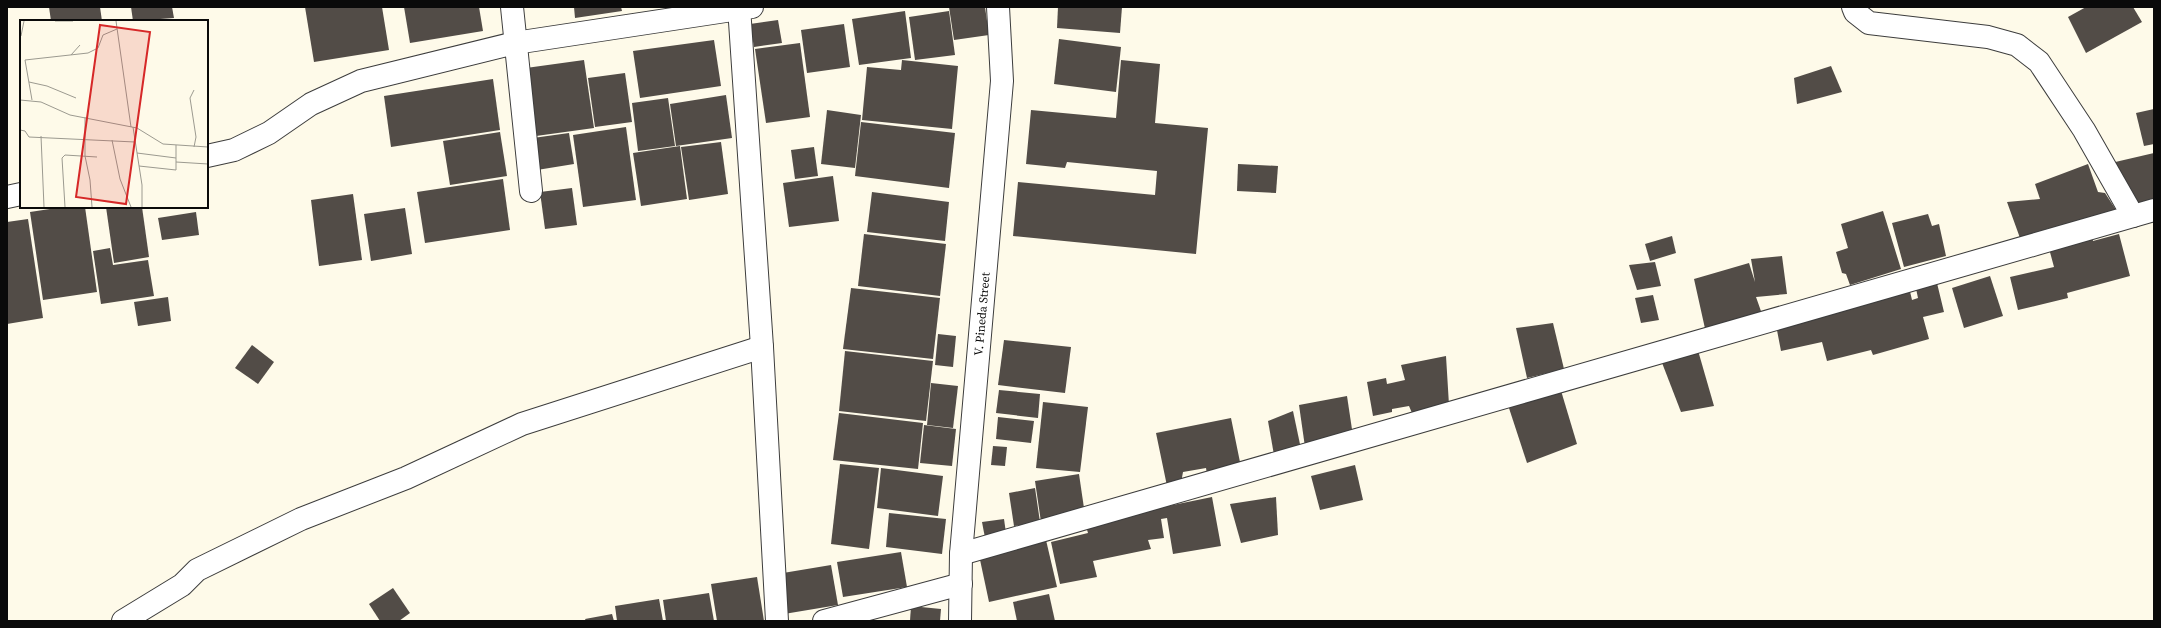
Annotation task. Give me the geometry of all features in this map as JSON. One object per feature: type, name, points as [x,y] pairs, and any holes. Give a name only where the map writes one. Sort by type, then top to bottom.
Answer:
[{"type":"street","points":[[512,7],[531,190]]},
{"type":"street","name":"V. Pineda Street","points":[[960,621],[960,554],[1002,81],[998,7]]},
{"type":"street","points":[[1853,7],[1855,12],[1869,23],[1988,36],[2017,45],[2039,62],[2084,130],[2133,216]]},
{"type":"street","points":[[208,156],[234,150],[269,133],[311,104],[361,81],[515,43],[743,8],[777,621]]},
{"type":"street","points":[[7,197],[20,194]]},
{"type":"street","points":[[960,554],[2154,210]]},
{"type":"street","points":[[123,621],[182,585],[197,570],[300,519],[406,478],[522,424],[762,347]]},
{"type":"street","points":[[824,621],[960,584]]},
{"type":"building","points":[[49,7],[100,7],[102,20],[51,20]]},
{"type":"building","points":[[131,7],[172,7],[174,18],[133,20]]},
{"type":"building","points":[[305,7],[382,7],[389,50],[314,62]]},
{"type":"building","points":[[404,7],[479,7],[483,31],[410,43]]},
{"type":"building","points":[[574,7],[621,7],[622,11],[575,18]]},
{"type":"building","points":[[949,7],[985,7],[989,35],[954,40]]},
{"type":"building","points":[[1058,7],[1122,7],[1120,33],[1057,28]]},
{"type":"building","points":[[2086,7],[2133,7],[2142,22],[2086,53],[2068,17]]},
{"type":"building","points":[[905,11],[911,58],[859,65],[852,19]]},
{"type":"building","points":[[949,11],[955,55],[915,60],[909,17]]},
{"type":"building","points":[[778,20],[782,43],[754,47],[750,24]]},
{"type":"building","points":[[844,24],[850,67],[807,73],[801,30]]},
{"type":"building","points":[[1059,39],[1121,47],[1116,92],[1054,84]]},
{"type":"building","points":[[714,40],[721,86],[640,98],[633,51]]},
{"type":"building","points":[[800,43],[810,117],[766,123],[755,49]]},
{"type":"building","points":[[584,60],[594,128],[536,136],[526,68]]},
{"type":"building","points":[[902,60],[958,66],[952,129],[862,120],[867,67],[901,70]]},
{"type":"building","points":[[1121,60],[1160,64],[1155,123],[1208,128],[1196,254],[1013,236],[1018,182],[1155,195],[1157,171],[1067,162],[1065,168],[1026,164],[1031,110],[1116,118]]},
{"type":"building","points":[[1831,66],[1842,92],[1797,104],[1794,78]]},
{"type":"building","points":[[625,73],[632,122],[595,127],[588,78]]},
{"type":"building","points":[[493,79],[500,130],[391,147],[384,96]]},
{"type":"building","points":[[726,95],[732,138],[676,146],[670,104]]},
{"type":"building","points":[[668,98],[675,146],[638,151],[632,103]]},
{"type":"building","points":[[2154,109],[2154,144],[2144,146],[2136,113]]},
{"type":"building","points":[[827,110],[861,115],[855,168],[821,164]]},
{"type":"building","points":[[861,122],[955,133],[949,188],[855,176]]},
{"type":"building","points":[[626,127],[636,200],[583,207],[573,135]]},
{"type":"building","points":[[500,132],[507,176],[450,185],[443,141]]},
{"type":"building","points":[[569,133],[574,164],[537,170],[533,138]]},
{"type":"building","points":[[721,142],[728,194],[689,200],[681,147]]},
{"type":"building","points":[[680,146],[687,199],[641,206],[633,153]]},
{"type":"building","points":[[814,147],[818,176],[795,179],[791,150]]},
{"type":"building","points":[[2154,153],[2154,201],[2132,206],[2111,163]]},
{"type":"building","points":[[1238,164],[1278,166],[1276,193],[1237,191]]},
{"type":"building","points":[[2088,164],[2098,192],[2105,193],[2120,216],[2053,236],[2050,228],[2020,238],[2007,202],[2040,199],[2035,184]]},
{"type":"building","points":[[833,176],[839,221],[789,227],[783,183]]},
{"type":"building","points":[[503,179],[510,230],[425,243],[417,192]]},
{"type":"building","points":[[572,188],[577,225],[545,229],[540,192]]},
{"type":"building","points":[[872,192],[949,202],[945,241],[867,232]]},
{"type":"building","points":[[353,194],[362,260],[319,266],[311,200]]},
{"type":"building","points":[[56,208],[85,208],[97,292],[43,300],[30,212]]},
{"type":"building","points":[[106,208],[142,208],[149,257],[114,263]]},
{"type":"building","points":[[405,208],[412,254],[371,261],[364,214]]},
{"type":"building","points":[[1883,211],[1901,269],[1850,285],[1846,274],[1842,273],[1836,252],[1848,248],[1841,224]]},
{"type":"building","points":[[196,212],[199,235],[162,240],[158,218]]},
{"type":"building","points":[[1928,214],[1932,226],[1939,224],[1946,256],[1904,267],[1892,223]]},
{"type":"building","points":[[28,219],[43,318],[7,324],[7,222]]},
{"type":"building","points":[[2091,230],[2093,241],[2119,234],[2130,276],[2067,293],[2068,298],[2018,310],[2010,277],[2054,267],[2047,241]]},
{"type":"building","points":[[864,234],[946,244],[940,296],[858,286]]},
{"type":"building","points":[[1672,236],[1676,253],[1650,261],[1645,244]]},
{"type":"building","points":[[110,248],[113,265],[148,260],[154,296],[101,304],[93,251]]},
{"type":"building","points":[[1782,256],[1787,294],[1756,297],[1762,314],[1706,333],[1694,279],[1749,263],[1755,282],[1751,259]]},
{"type":"building","points":[[1655,262],[1661,286],[1637,290],[1629,265]]},
{"type":"building","points":[[1990,276],[2003,316],[1964,328],[1952,288]]},
{"type":"building","points":[[1936,279],[1944,312],[1923,317],[1929,339],[1873,355],[1871,350],[1827,361],[1822,342],[1781,351],[1775,320],[1908,283],[1912,300],[1918,298],[1915,284]]},
{"type":"building","points":[[851,288],[940,298],[933,359],[843,349]]},
{"type":"building","points":[[1653,295],[1659,320],[1641,323],[1635,298]]},
{"type":"building","points":[[168,297],[171,321],[138,326],[134,302]]},
{"type":"building","points":[[1553,323],[1564,369],[1527,378],[1516,328]]},
{"type":"building","points":[[938,334],[956,336],[953,367],[935,365]]},
{"type":"building","points":[[1004,340],[1071,347],[1065,393],[998,385]]},
{"type":"building","points":[[252,345],[274,362],[258,384],[235,368]]},
{"type":"building","points":[[1697,347],[1714,406],[1681,412],[1659,355]]},
{"type":"building","points":[[845,351],[933,361],[926,421],[839,411]]},
{"type":"building","points":[[1446,356],[1449,405],[1412,413],[1409,406],[1392,409],[1392,412],[1373,416],[1367,382],[1386,378],[1387,384],[1405,380],[1401,365]]},
{"type":"building","points":[[931,383],[958,386],[953,428],[927,425]]},
{"type":"building","points":[[1559,384],[1577,444],[1527,463],[1507,402]]},
{"type":"building","points":[[999,390],[1040,394],[1038,418],[996,413]]},
{"type":"building","points":[[1347,396],[1353,436],[1305,447],[1299,405]]},
{"type":"building","points":[[1043,402],[1088,407],[1080,472],[1036,468]]},
{"type":"building","points":[[1293,411],[1301,449],[1274,455],[1268,421]]},
{"type":"building","points":[[839,413],[923,423],[918,469],[833,460]]},
{"type":"building","points":[[998,417],[1034,421],[1031,443],[996,439]]},
{"type":"building","points":[[1231,418],[1241,467],[1207,474],[1206,468],[1183,472],[1181,483],[1167,486],[1156,433]]},
{"type":"building","points":[[924,425],[956,429],[952,466],[920,463]]},
{"type":"building","points":[[993,446],[1007,447],[1005,466],[991,465]]},
{"type":"building","points":[[840,464],[879,468],[869,549],[831,544]]},
{"type":"building","points":[[1355,465],[1363,500],[1320,510],[1311,476]]},
{"type":"building","points":[[881,468],[943,476],[938,516],[877,508]]},
{"type":"building","points":[[1079,474],[1085,515],[1041,522],[1035,481]]},
{"type":"building","points":[[1035,488],[1040,522],[1014,526],[1009,493]]},
{"type":"building","points":[[1212,497],[1221,546],[1173,554],[1167,518],[1161,519],[1164,538],[1148,540],[1151,549],[1093,561],[1097,577],[1060,584],[1051,542],[1088,533],[1085,523]]},
{"type":"building","points":[[1276,497],[1278,535],[1241,543],[1230,504]]},
{"type":"building","points":[[889,513],[946,519],[942,554],[886,547]]},
{"type":"building","points":[[1004,519],[1007,540],[986,543],[982,522]]},
{"type":"building","points":[[1046,540],[1057,587],[989,602],[979,555]]},
{"type":"building","points":[[901,552],[907,587],[843,597],[837,562]]},
{"type":"building","points":[[831,565],[838,605],[784,614],[777,574]]},
{"type":"building","points":[[757,577],[764,621],[717,621],[711,584]]},
{"type":"building","points":[[393,588],[410,613],[399,621],[380,621],[369,604]]},
{"type":"building","points":[[709,593],[714,621],[666,621],[663,600]]},
{"type":"building","points":[[1049,594],[1055,621],[1017,621],[1013,602]]},
{"type":"building","points":[[659,599],[663,621],[617,621],[615,606]]},
{"type":"building","points":[[911,606],[941,609],[940,621],[910,621]]},
{"type":"building","points":[[612,614],[614,621],[586,621],[585,619]]}]
